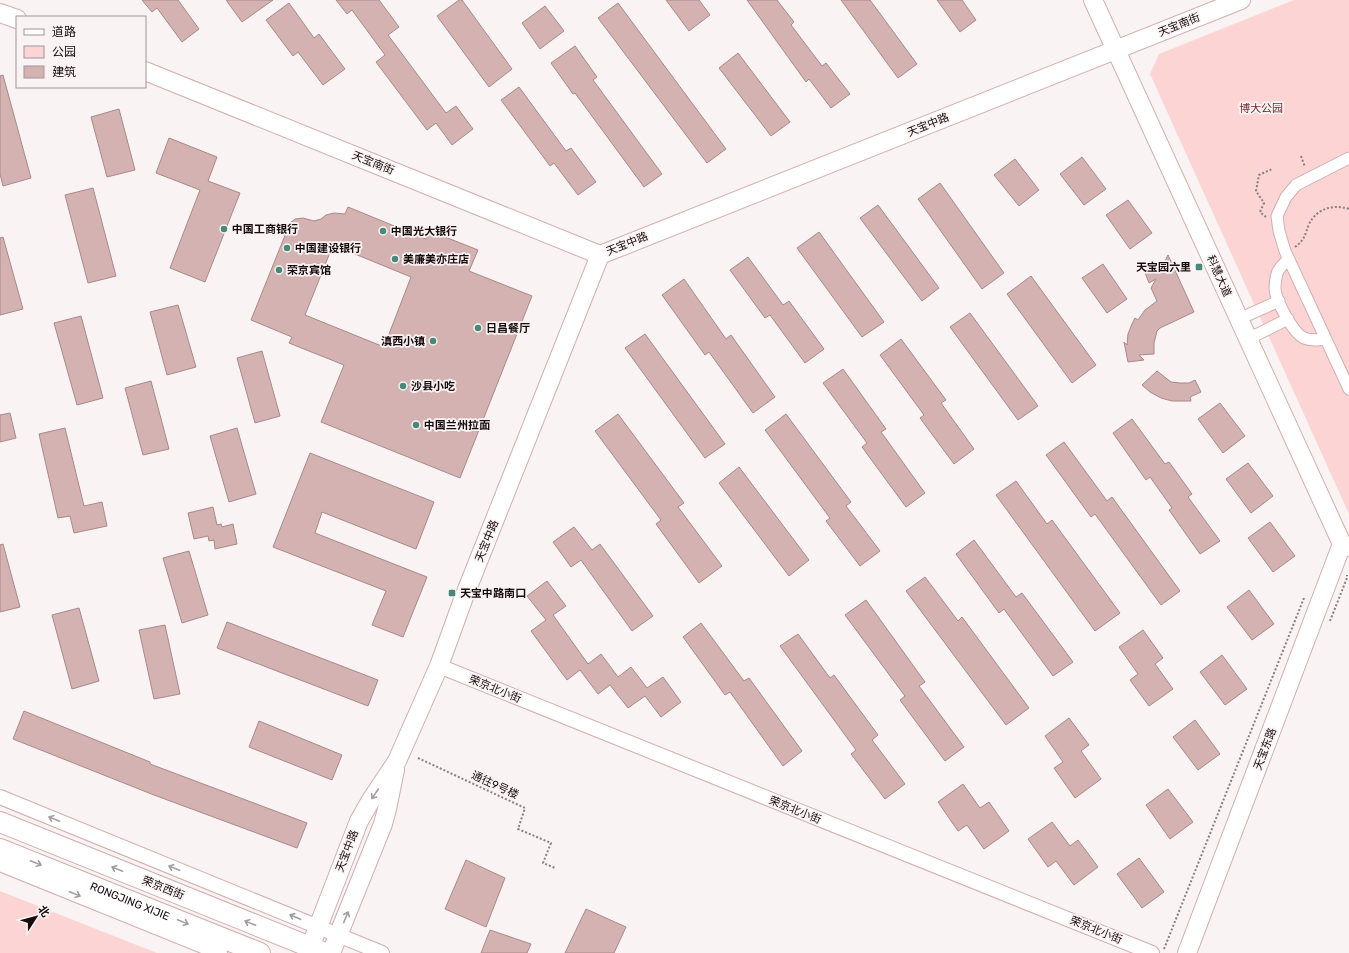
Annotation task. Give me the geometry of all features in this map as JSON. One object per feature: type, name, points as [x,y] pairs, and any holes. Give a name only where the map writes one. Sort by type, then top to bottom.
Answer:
[{"type":"main road","name":"荣京西街","points":[[0,822],[315,951]]},
{"type":"main road","name":"RONGJING XIJIE","points":[[0,848],[260,953]]},
{"type":"street","name":"科慧大道","points":[[1093,0],[1248,339],[1345,546]]},
{"type":"street","name":"天宝南街","points":[[1116,50],[1241,0]]},
{"type":"street","points":[[0,13],[16,19]]},
{"type":"street","name":"天宝中路","points":[[315,951],[318,926],[359,822],[371,800],[397,762],[438,666],[600,255],[1116,50]]},
{"type":"street","name":"天宝南街","points":[[146,71],[600,255]]},
{"type":"street","points":[[1349,158],[1296,185],[1286,197],[1278,216],[1278,227],[1287,255],[1349,389]]},
{"type":"street","points":[[1287,255],[1278,272],[1276,282],[1275,290],[1279,301],[1292,327],[1304,338],[1312,340],[1326,339]]},
{"type":"street","points":[[1239,319],[1279,301]]},
{"type":"street","points":[[1248,339],[1288,319]]},
{"type":"street","name":"天宝东路","points":[[1187,953],[1345,546]]},
{"type":"street","name":"荣京北小街","points":[[438,666],[1152,953]]},
{"type":"street","name":"天宝中路","points":[[331,953],[383,824],[388,809],[397,762]]},
{"type":"street","points":[[0,797],[382,953]]},
{"type":"street","points":[[0,864],[220,953]]},
{"type":"path","points":[[1272,169],[1259,175],[1256,191],[1264,202],[1260,212],[1278,227]]},
{"type":"path","points":[[1287,255],[1300,243],[1306,235],[1310,223],[1320,212],[1329,207],[1339,206],[1349,209]]},
{"type":"path","points":[[1162,953],[1307,592]]},
{"type":"path","name":"通往9号楼","points":[[418,758],[525,808],[518,829],[551,843],[543,863],[555,868]]},
{"type":"green space","name":"博大公园","points":[[1294,0],[1349,0],[1349,514],[1150,74],[1159,54]]},
{"type":"green space","points":[[0,891],[157,953],[0,953]]},
{"type":"building","points":[[142,0],[178,0],[199,29],[182,42],[157,8],[152,12]]},
{"type":"building","points":[[226,0],[273,0],[242,22]]},
{"type":"building","points":[[336,0],[379,0],[399,27],[388,35],[446,113],[456,106],[473,129],[452,145],[436,123],[427,130],[376,62],[385,55],[352,10],[347,14]]},
{"type":"building","points":[[459,0],[462,0],[512,69],[489,87],[437,16]]},
{"type":"building","points":[[666,0],[699,0],[710,15],[689,31]]},
{"type":"building","points":[[747,0],[777,0],[794,22],[791,25],[822,66],[826,63],[850,94],[831,108],[809,79],[806,82]]},
{"type":"building","points":[[841,0],[870,0],[917,64],[898,78]]},
{"type":"building","points":[[937,0],[962,0],[976,20],[960,32]]},
{"type":"building","points":[[289,3],[314,38],[319,34],[345,69],[323,85],[298,52],[293,56],[266,20]]},
{"type":"building","points":[[618,3],[726,149],[707,163],[598,18]]},
{"type":"building","points":[[545,6],[564,31],[540,49],[522,23]]},
{"type":"building","points":[[575,46],[597,77],[593,80],[662,174],[644,187],[551,63]]},
{"type":"building","points":[[738,53],[790,122],[771,136],[719,68]]},
{"type":"building","points":[[3,75],[31,178],[3,186],[0,174],[0,76]]},
{"type":"building","points":[[519,87],[566,151],[571,148],[596,182],[578,195],[554,163],[550,166],[501,100]]},
{"type":"building","points":[[119,109],[135,170],[107,177],[91,117]]},
{"type":"building","points":[[169,138],[217,157],[208,181],[240,193],[205,282],[170,268],[200,190],[156,173]]},
{"type":"building","points":[[1082,157],[1106,189],[1084,205],[1060,174]]},
{"type":"building","points":[[1015,159],[1039,190],[1019,206],[994,175]]},
{"type":"building","points":[[940,183],[1004,273],[982,289],[918,199]]},
{"type":"building","points":[[93,188],[116,276],[88,283],[65,195]]},
{"type":"building","points":[[1128,200],[1152,233],[1130,249],[1106,215]]},
{"type":"building","points":[[878,205],[939,288],[922,301],[860,218]]},
{"type":"building","points":[[348,207],[426,239],[430,231],[478,250],[469,271],[532,296],[460,478],[321,422],[344,365],[289,343],[292,337],[251,320],[290,223],[295,219],[303,218],[314,221],[334,213],[345,214]],"holes":[[[333,245],[411,277],[384,347],[305,315]]]},
{"type":"building","points":[[819,232],[884,322],[862,337],[797,248]]},
{"type":"building","points":[[3,237],[23,309],[0,315],[0,238]]},
{"type":"building","points":[[1168,255],[1194,312],[1160,328],[1157,331],[1154,343],[1154,354],[1139,355],[1144,360],[1128,362],[1124,342],[1127,345],[1128,334],[1132,324],[1135,318],[1138,320],[1145,310],[1157,301],[1151,288],[1156,279],[1149,283],[1144,270],[1165,261]]},
{"type":"building","points":[[748,257],[783,305],[789,301],[824,349],[805,363],[770,315],[765,318],[730,270]]},
{"type":"building","points":[[1103,264],[1127,299],[1107,313],[1082,278]]},
{"type":"building","points":[[1031,276],[1096,365],[1072,383],[1007,294]]},
{"type":"building","points":[[684,279],[726,339],[731,335],[775,397],[753,413],[709,352],[705,355],[662,295]]},
{"type":"building","points":[[178,305],[196,367],[167,375],[150,312]]},
{"type":"building","points":[[970,313],[1038,406],[1018,420],[950,327]]},
{"type":"building","points":[[81,316],[103,398],[77,405],[54,323]]},
{"type":"building","points":[[645,334],[725,444],[705,458],[625,348]]},
{"type":"building","points":[[901,339],[946,400],[941,403],[974,449],[954,464],[920,418],[924,415],[880,355]]},
{"type":"building","points":[[262,351],[280,416],[255,423],[237,358]]},
{"type":"building","points":[[843,369],[886,429],[881,432],[925,493],[906,507],[862,447],[867,443],[823,383]]},
{"type":"building","points":[[1157,371],[1171,382],[1189,383],[1195,380],[1201,392],[1190,397],[1191,401],[1172,401],[1161,398],[1150,392],[1142,385]]},
{"type":"building","points":[[151,381],[169,449],[143,455],[125,388]]},
{"type":"building","points":[[1220,403],[1245,436],[1223,453],[1198,419]]},
{"type":"building","points":[[10,413],[16,438],[0,442],[0,415]]},
{"type":"building","points":[[618,414],[684,503],[678,507],[722,566],[699,583],[656,524],[661,520],[595,431]]},
{"type":"building","points":[[786,414],[851,502],[846,506],[880,551],[860,566],[826,521],[830,518],[765,430]]},
{"type":"building","points":[[1132,419],[1165,464],[1169,462],[1192,494],[1188,497],[1220,541],[1200,554],[1169,510],[1172,508],[1150,477],[1146,480],[1113,433]]},
{"type":"building","points":[[65,428],[84,506],[102,502],[107,526],[74,533],[70,516],[58,518],[39,434]]},
{"type":"building","points":[[237,428],[256,494],[229,502],[210,436]]},
{"type":"building","points":[[1064,442],[1107,501],[1112,497],[1180,591],[1161,605],[1095,514],[1091,517],[1046,455]]},
{"type":"building","points":[[310,453],[434,502],[416,549],[322,512],[315,533],[427,577],[403,637],[372,625],[386,591],[273,547]]},
{"type":"building","points":[[1248,463],[1273,496],[1251,513],[1226,479]]},
{"type":"building","points":[[739,467],[809,560],[789,576],[719,483]]},
{"type":"building","points":[[1016,481],[1047,524],[1052,520],[1120,613],[1095,631],[996,495]]},
{"type":"building","points":[[213,507],[217,525],[221,524],[222,527],[233,524],[237,544],[215,549],[214,540],[209,541],[208,536],[194,539],[188,513]]},
{"type":"building","points":[[1270,522],[1295,556],[1273,572],[1248,538]]},
{"type":"building","points":[[574,527],[592,550],[600,544],[653,616],[632,631],[581,560],[571,567],[553,542]]},
{"type":"building","points":[[974,540],[1016,597],[1022,593],[1073,662],[1053,676],[1004,609],[999,613],[956,554]]},
{"type":"building","points":[[3,544],[20,607],[0,612],[0,545]]},
{"type":"building","points":[[189,551],[208,615],[182,623],[163,558]]},
{"type":"building","points":[[925,577],[958,621],[962,617],[1029,708],[1006,725],[906,591]]},
{"type":"building","points":[[547,581],[566,606],[553,615],[588,664],[601,654],[618,677],[631,667],[647,688],[663,677],[681,702],[661,717],[645,696],[628,708],[610,685],[598,694],[580,670],[567,680],[531,631],[546,620],[527,596]]},
{"type":"building","points":[[1249,590],[1274,624],[1252,640],[1227,607]]},
{"type":"building","points":[[866,600],[925,682],[919,686],[964,747],[945,761],[900,700],[905,696],[845,615]]},
{"type":"building","points":[[79,608],[99,681],[72,689],[52,615]]},
{"type":"building","points":[[227,622],[378,680],[368,706],[217,648]]},
{"type":"building","points":[[701,623],[744,681],[749,678],[802,751],[783,766],[730,692],[725,695],[683,637]]},
{"type":"building","points":[[165,625],[180,694],[154,699],[139,630]]},
{"type":"building","points":[[1143,630],[1163,658],[1155,664],[1173,689],[1149,706],[1130,680],[1138,674],[1119,647]]},
{"type":"building","points":[[798,634],[830,678],[834,675],[878,735],[872,740],[905,784],[885,799],[851,754],[856,750],[780,646]]},
{"type":"building","points":[[1222,655],[1247,689],[1225,705],[1200,672]]},
{"type":"building","points":[[24,711],[150,762],[150,764],[307,823],[297,848],[154,795],[13,739]]},
{"type":"building","points":[[1069,718],[1089,745],[1081,751],[1101,779],[1075,798],[1054,768],[1063,762],[1045,736]]},
{"type":"building","points":[[1195,720],[1220,754],[1198,770],[1173,737]]},
{"type":"building","points":[[259,721],[342,755],[332,780],[249,747]]},
{"type":"building","points":[[963,784],[980,808],[989,802],[1009,831],[984,849],[967,825],[958,831],[938,802]]},
{"type":"building","points":[[1168,789],[1193,822],[1170,839],[1146,805]]},
{"type":"building","points":[[1052,822],[1070,846],[1078,840],[1098,867],[1074,885],[1056,861],[1048,867],[1028,839]]},
{"type":"building","points":[[1139,858],[1164,892],[1142,908],[1117,874]]},
{"type":"building","points":[[466,860],[505,878],[486,927],[445,909]]},
{"type":"building","points":[[586,909],[626,927],[614,953],[565,953]]},
{"type":"building","points":[[490,930],[531,944],[527,953],[481,953]]},
{"type":"place","name":"中国工商银行","points":[[224,229]]},
{"type":"place","name":"中国光大银行","points":[[383,231]]},
{"type":"place","name":"中国建设银行","points":[[287,248]]},
{"type":"place","name":"美廉美亦庄店","points":[[395,259]]},
{"type":"place","name":"天宝园六里","points":[[1199,267]]},
{"type":"place","name":"荣京宾馆","points":[[279,270]]},
{"type":"place","name":"日昌餐厅","points":[[478,328]]},
{"type":"place","name":"滇西小镇","points":[[433,341]]},
{"type":"place","name":"沙县小吃","points":[[403,386]]},
{"type":"place","name":"中国兰州拉面","points":[[416,425]]},
{"type":"place","name":"天宝中路南口","points":[[452,593]]}]
